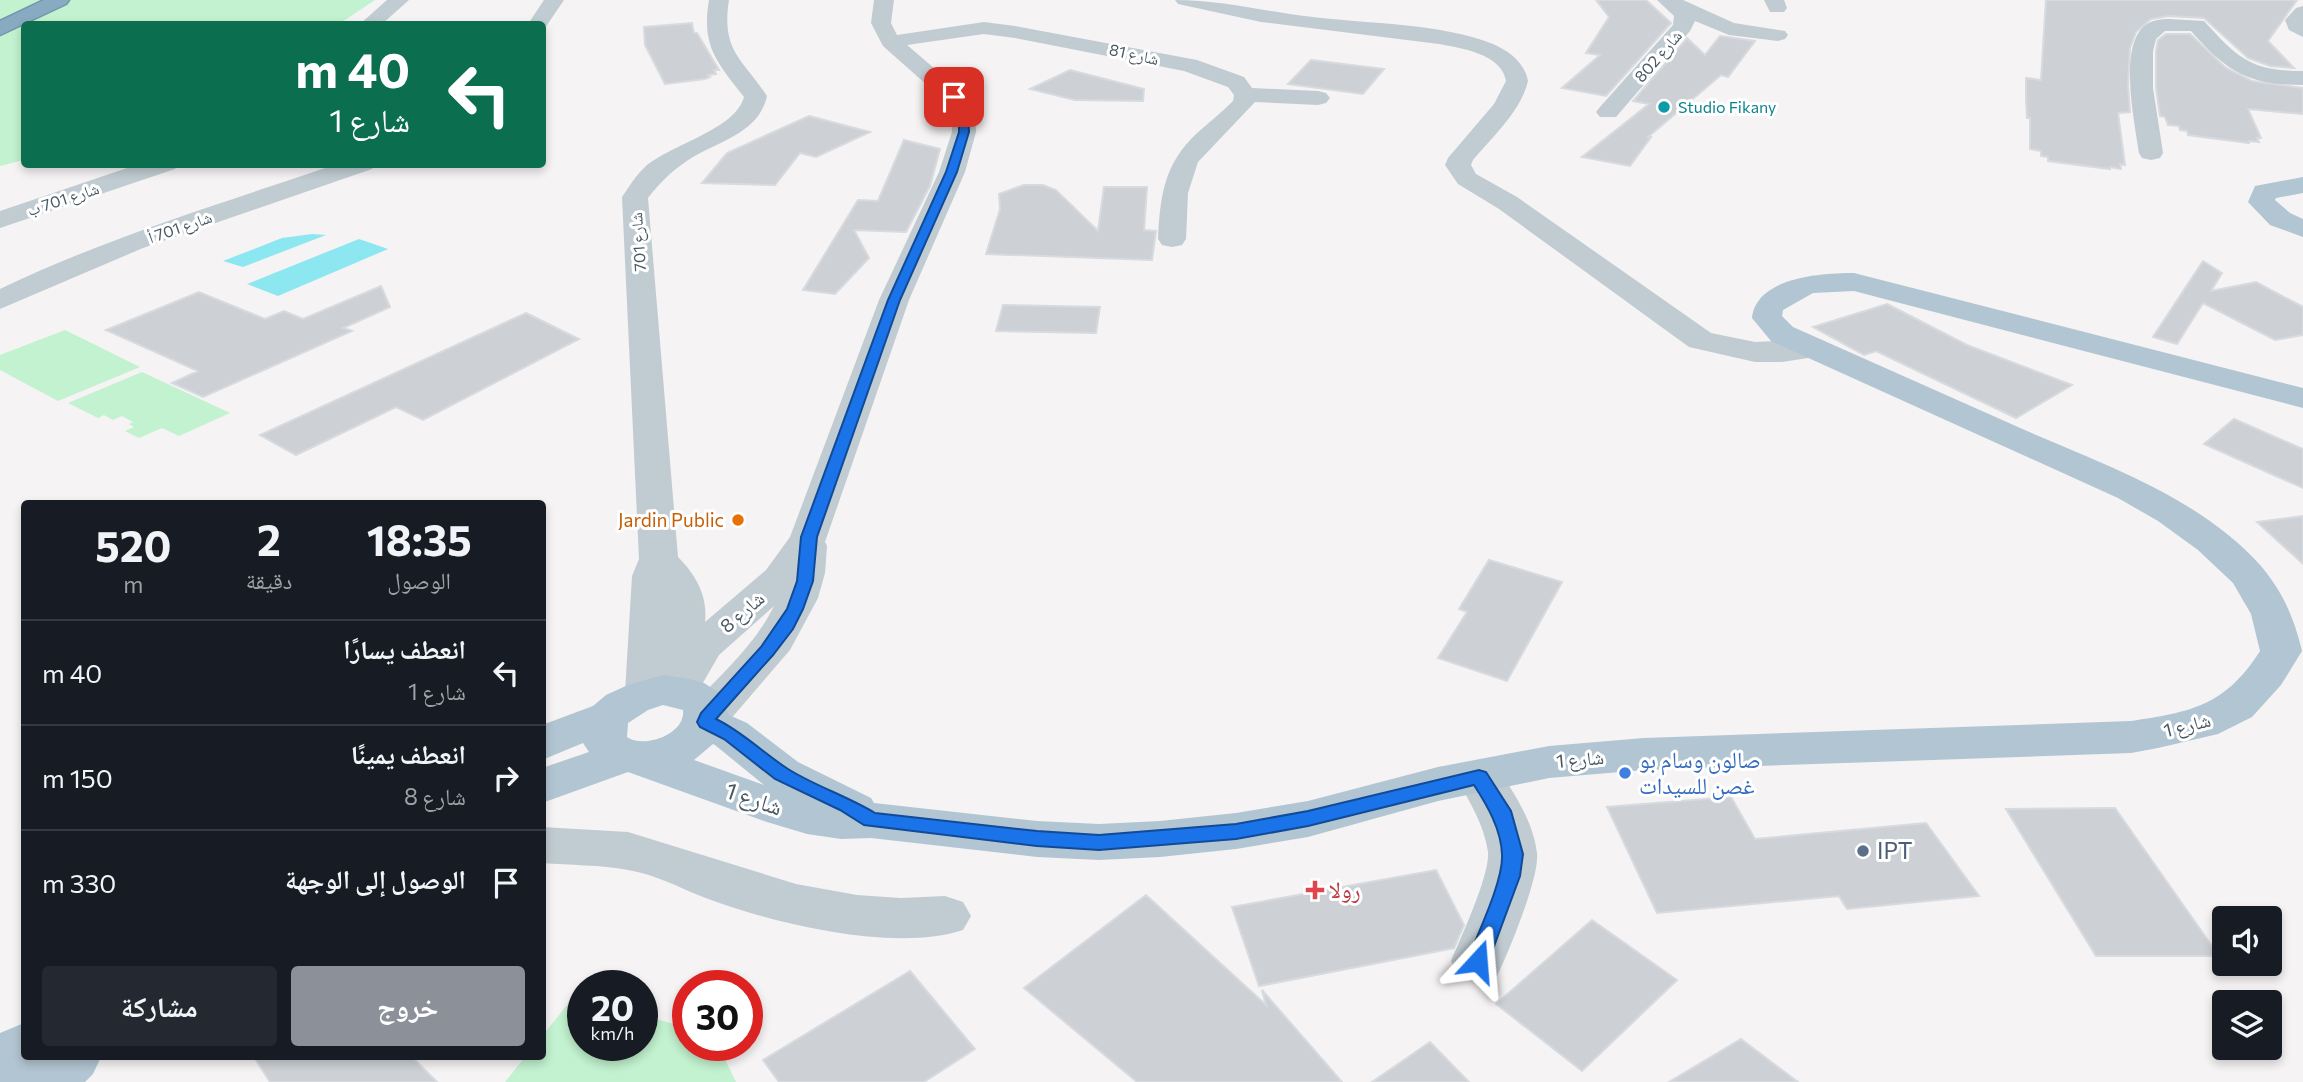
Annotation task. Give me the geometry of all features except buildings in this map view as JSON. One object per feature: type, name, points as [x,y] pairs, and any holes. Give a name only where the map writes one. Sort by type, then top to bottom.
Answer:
[{"type":"highway","points":[[0,16],[34,0]]},
{"type":"highway","points":[[0,29],[59,0]]},
{"type":"main road","points":[[2303,185],[2264,192],[2261,202],[2280,219],[2303,229]]},
{"type":"main road","name":"شارع 1","points":[[625,744],[784,810],[841,821],[871,820],[1037,839],[1099,842],[1236,831],[1308,819],[1479,776],[1549,762],[1644,754],[2131,737],[2201,726],[2238,708],[2264,682],[2281,651],[2272,614],[2249,579],[2217,547],[2180,517],[2131,490],[1810,349],[1782,334],[1772,325],[1767,318],[1768,307],[1796,288],[1817,282],[1854,282],[2303,398]]},
{"type":"main road","name":"شارع 1","points":[[680,702],[731,734],[790,779],[847,805],[871,820]]},
{"type":"main road","points":[[546,742],[566,732],[625,744],[657,757],[689,744],[700,734],[680,702],[618,707],[625,744]]},
{"type":"main road","points":[[546,784],[625,744]]},
{"type":"main road","points":[[0,1067],[21,1050]]},
{"type":"main road","points":[[46,1082],[70,1060]]},
{"type":"street","points":[[374,21],[399,0]]},
{"type":"street","points":[[540,21],[554,0]]},
{"type":"street","name":"شارع 701","points":[[680,702],[652,576],[659,559],[635,197],[654,173],[684,152],[723,133],[752,111],[756,96],[718,48],[714,23],[719,0]]},
{"type":"street","points":[[1185,0],[1308,23],[1444,40],[1483,48],[1502,57],[1513,69],[1517,80],[1514,95],[1461,158],[1458,165],[1462,175],[1508,203],[1700,340],[1726,349],[1746,352],[1791,352],[1810,349]]},
{"type":"street","points":[[1667,0],[1730,29],[1778,35]]},
{"type":"street","name":"شارع 802","points":[[1608,112],[1683,27],[1686,19],[1683,13],[1667,0]]},
{"type":"street","points":[[2303,12],[2295,20],[2296,26],[2303,31]]},
{"type":"street","points":[[2151,153],[2142,93],[2143,53],[2148,34],[2152,30],[2203,16],[2230,62],[2241,70],[2269,76],[2303,78]]},
{"type":"street","name":"شارع 81","points":[[885,22],[964,20],[984,28],[1189,65],[1237,82],[1245,95]]},
{"type":"street","name":"شارع 8","points":[[680,702],[785,629],[805,581],[809,537],[894,300],[952,172],[964,132],[964,112],[954,97],[885,22]]},
{"type":"street","points":[[1172,239],[1174,192],[1183,166],[1192,151],[1244,102],[1245,95],[1318,98]]},
{"type":"street","name":"شارع 701 ب","points":[[0,220],[154,168]]},
{"type":"street","name":"شارع 701 أ","points":[[0,300],[65,269],[128,244],[351,168]]},
{"type":"street","points":[[1478,961],[1509,876],[1513,854],[1501,811],[1479,776]]},
{"type":"street","points":[[546,845],[628,851],[721,883],[796,904],[857,915],[901,918],[945,916]]},
{"type":"green space","points":[[0,0],[375,0],[344,21],[21,21],[21,161],[0,166]]},
{"type":"green space","points":[[65,330],[140,367],[58,401],[0,370],[0,355]]},
{"type":"green space","points":[[142,372],[230,413],[179,436],[162,428],[139,438],[125,431],[134,427],[129,424],[133,422],[122,416],[113,420],[104,415],[98,418],[68,403]]},
{"type":"green space","points":[[567,1005],[567,1061],[658,1061],[658,1020],[672,1023],[672,1061],[726,1061],[736,1082],[505,1082],[523,1060],[546,1060],[546,1031]]},
{"type":"water","points":[[326,235],[243,267],[223,261],[282,238]]},
{"type":"water","points":[[359,239],[388,249],[278,296],[247,284]]},
{"type":"place","name":"Studio Fikany","points":[[1664,107]]},
{"type":"place","name":"Jardin Public","points":[[738,520]]},
{"type":"place","name":"صالون وسام بو غصن للسيدات","points":[[1625,773]]},
{"type":"place","name":"IPT","points":[[1863,851]]},
{"type":"place","name":"رولا","points":[[1315,890]]},
{"type":"route","points":[[954,97],[964,112],[964,132],[952,172],[894,300],[809,537],[805,581],[795,609],[785,629],[707,717],[706,722],[731,734],[782,774],[847,805],[871,820],[1037,839],[1099,842],[1236,831],[1308,819],[1479,776],[1501,811],[1513,854],[1509,876],[1478,961]]}]
